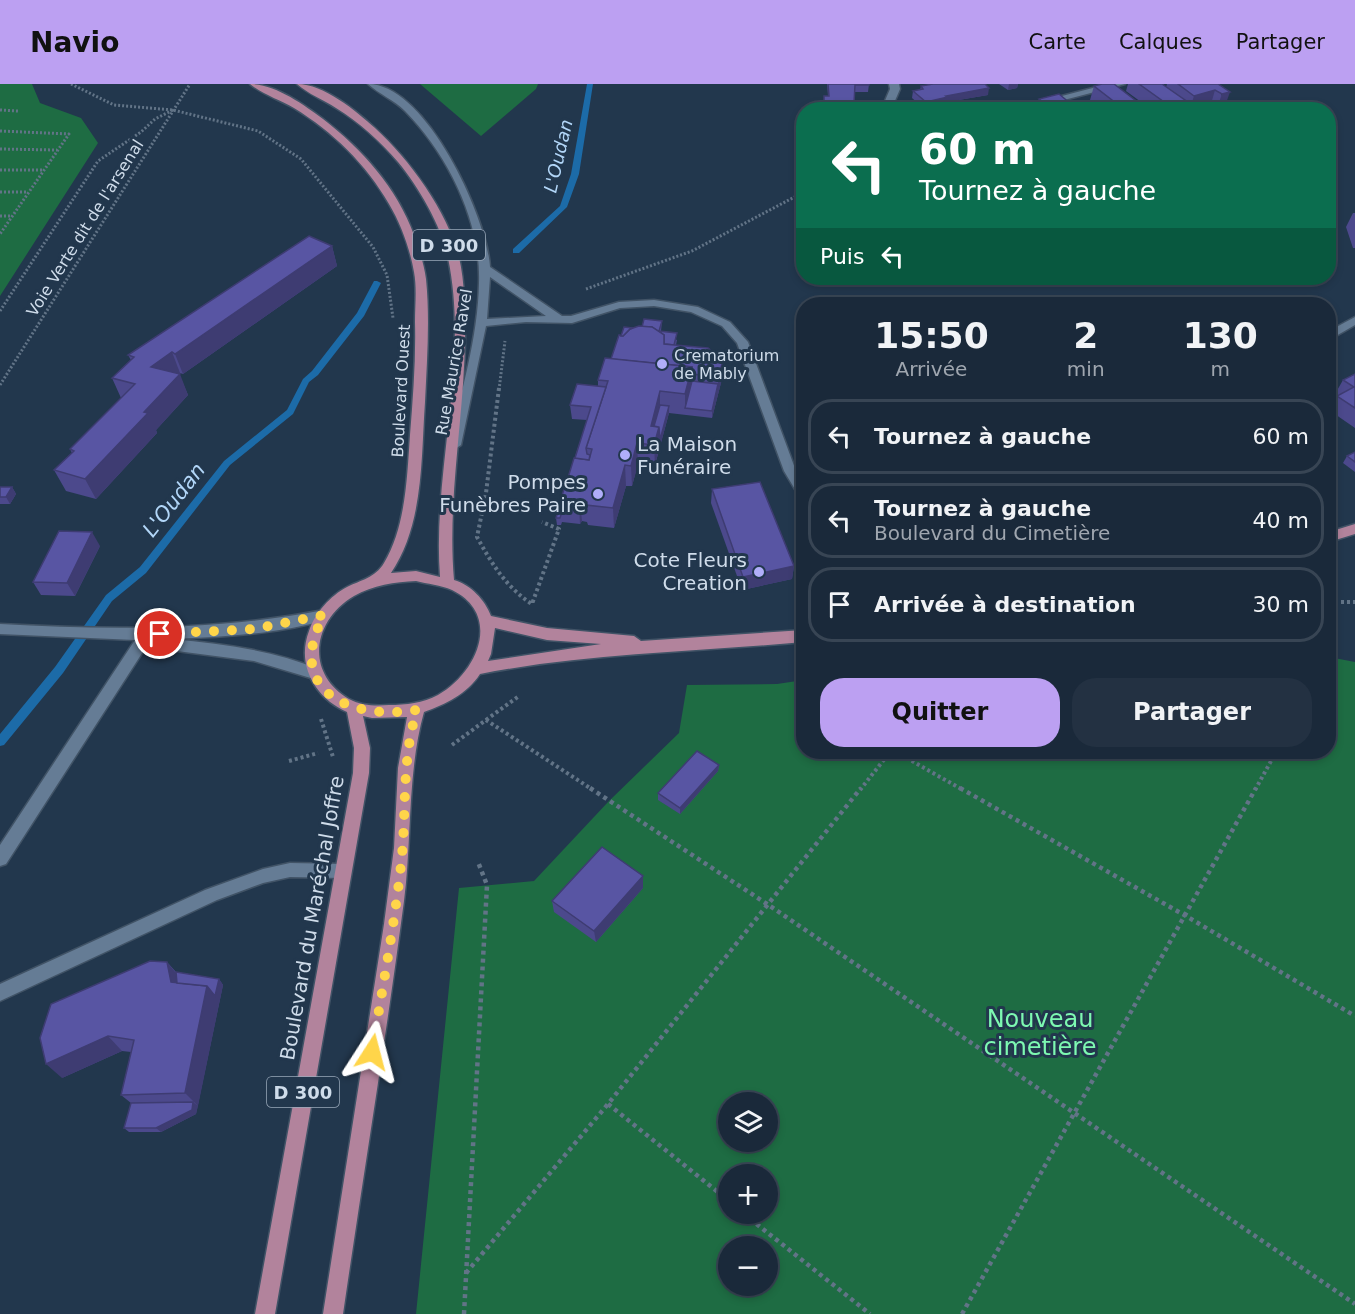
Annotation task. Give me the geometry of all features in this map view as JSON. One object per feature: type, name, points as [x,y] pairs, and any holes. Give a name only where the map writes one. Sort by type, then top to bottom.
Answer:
[{"type":"main road","name":"Boulevard Ouest","points":[[255,84],[296,106],[339,135],[371,166],[396,202],[419,267],[422,365],[413,470],[403,533],[389,566],[374,582]]},
{"type":"main road","name":"D 300","points":[[302,84],[352,113],[388,143],[418,179],[432,202],[454,258],[460,318],[443,552],[447,582]]},
{"type":"main road","points":[[1336,535],[1355,529]]},
{"type":"main road","points":[[416,576],[447,582],[473,598],[488,621],[489,634],[486,653],[479,668],[463,686],[446,698],[417,710],[399,713],[372,712],[354,708],[340,702],[324,689],[314,673],[310,653],[314,635],[324,615],[343,596],[374,582],[397,577],[416,576]]},
{"type":"main road","points":[[488,621],[547,634],[661,645]]},
{"type":"main road","points":[[479,668],[535,658],[661,645],[747,642],[796,637]]},
{"type":"main road","name":"Boulevard du Maréchal Joffre","points":[[265,1314],[361,773],[362,748],[354,708]]},
{"type":"main road","name":"D 300","points":[[333,1314],[401,866],[405,769],[412,725],[417,710]]},
{"type":"street","name":"Rue Maurice Ravel","points":[[373,84],[409,110],[446,157],[459,181],[476,228],[484,268],[481,323],[450,469]]},
{"type":"street","points":[[889,102],[895,89],[894,84]]},
{"type":"street","points":[[1045,102],[1120,84]]},
{"type":"street","points":[[484,268],[559,319]]},
{"type":"street","points":[[481,323],[506,320],[572,320],[619,305],[654,303],[694,309],[726,324],[742,342],[790,471],[796,480]]},
{"type":"street","points":[[1336,332],[1355,320]]},
{"type":"street","points":[[0,629],[115,636],[254,629],[324,615]]},
{"type":"street","points":[[115,636],[294,664],[314,673]]},
{"type":"street","points":[[0,859],[142,641]]},
{"type":"street","points":[[0,993],[211,895],[262,876],[291,870],[342,871]]},
{"type":"path","points":[[71,84],[114,105],[173,110],[258,131],[301,159],[374,248],[387,275],[394,326]]},
{"type":"path","name":"Voie Verte dit de l'arsenal","points":[[0,385],[190,84]]},
{"type":"path","points":[[0,110],[18,111]]},
{"type":"path","points":[[0,311],[98,161],[141,132],[155,119],[173,110]]},
{"type":"path","points":[[0,131],[69,134],[0,234]]},
{"type":"path","points":[[0,149],[58,150]]},
{"type":"path","points":[[0,170],[44,170]]},
{"type":"path","points":[[0,192],[29,192]]},
{"type":"path","points":[[547,310],[599,283],[693,251],[796,196]]},
{"type":"path","points":[[0,216],[12,216]]},
{"type":"path","points":[[506,320],[486,493],[477,537],[494,568],[517,594],[531,604],[559,528],[542,522]]},
{"type":"path","points":[[1336,602],[1355,602]]},
{"type":"path","points":[[452,745],[519,696]]},
{"type":"path","points":[[486,720],[767,904],[1355,1304]]},
{"type":"path","points":[[289,760],[318,753]]},
{"type":"path","points":[[466,1273],[608,1104],[884,759]]},
{"type":"path","points":[[908,759],[1186,916],[1355,1016]]},
{"type":"path","points":[[962,1314],[1272,759]]},
{"type":"path","points":[[464,1314],[487,885],[478,862]]},
{"type":"path","points":[[608,1104],[718,1192]]},
{"type":"path","points":[[757,1224],[870,1314]]},
{"type":"green space","points":[[0,84],[32,84],[40,103],[81,118],[98,143],[0,296]]},
{"type":"green space","points":[[420,84],[538,84],[536,89],[481,136]]},
{"type":"green space","name":"Nouveau cimetière","points":[[1336,658],[1355,662],[1355,1314],[416,1314],[459,888],[534,881],[609,801],[679,733],[687,685],[777,684],[796,681],[796,759],[1336,759]]},
{"type":"building","points":[[828,84],[869,84],[855,85],[854,102],[824,102],[824,96],[829,96]]},
{"type":"building","points":[[985,84],[989,88],[926,102],[913,91],[923,89],[921,86]]},
{"type":"building","points":[[1114,84],[1138,102],[1115,102],[1094,86]]},
{"type":"building","points":[[1139,84],[1162,84],[1188,102],[1164,102]]},
{"type":"building","points":[[1178,84],[1218,84],[1230,92],[1222,94],[1215,90],[1194,96]]},
{"type":"building","points":[[1059,94],[1069,102],[1043,102],[1039,99]]},
{"type":"building","points":[[309,236],[332,246],[175,354],[172,352],[151,367],[180,374],[144,412],[148,413],[85,479],[54,470],[74,451],[70,449],[135,384],[112,378],[134,357],[128,355]]},
{"type":"building","points":[[644,319],[662,321],[659,331],[677,333],[674,345],[664,344],[664,335],[652,327],[642,327]]},
{"type":"building","points":[[639,326],[652,327],[664,335],[664,344],[708,348],[713,352],[711,360],[723,361],[718,377],[692,374],[692,367],[611,359],[619,335],[623,336],[630,329]]},
{"type":"building","points":[[624,327],[633,328],[621,336]]},
{"type":"building","name":"La Maison Funéraire","points":[[605,358],[692,367],[685,394],[660,391],[651,426],[659,427],[654,445],[637,443],[631,466],[625,465],[613,508],[586,505],[587,502],[580,501],[579,504],[560,502],[565,486],[568,487],[570,481],[567,481],[574,458],[589,460],[592,449],[586,448],[608,381],[598,380]]},
{"type":"building","points":[[1355,374],[1355,408],[1337,396],[1354,387],[1343,380]]},
{"type":"building","points":[[692,381],[718,384],[712,411],[685,408]]},
{"type":"building","points":[[577,384],[606,387],[586,448],[587,454],[590,455],[589,460],[575,458],[591,407],[570,405]]},
{"type":"building","points":[[660,405],[669,406],[660,440],[659,427],[654,426]]},
{"type":"building","points":[[1355,452],[1355,462],[1347,456]]},
{"type":"building","points":[[760,482],[794,566],[743,577],[712,489]]},
{"type":"building","points":[[0,487],[12,487],[6,497],[0,497]]},
{"type":"building","points":[[560,505],[561,515],[560,518],[556,518]]},
{"type":"building","points":[[59,531],[92,532],[67,583],[33,582]]},
{"type":"building","points":[[697,751],[719,765],[680,808],[658,793]]},
{"type":"building","points":[[602,847],[643,876],[594,931],[552,901]]},
{"type":"building","points":[[150,961],[167,962],[171,982],[207,986],[185,1093],[121,1095],[134,1040],[108,1036],[46,1064],[40,1038],[51,1004]]},
{"type":"building","points":[[176,972],[219,979],[215,996],[207,986],[177,983]]},
{"type":"building","points":[[193,1102],[192,1110],[156,1128],[124,1128],[131,1103]]},
{"type":"waterway","name":"L'Oudan","points":[[516,251],[563,207],[575,174],[590,84]]},
{"type":"waterway","name":"L'Oudan","points":[[0,742],[59,670],[109,598],[143,570],[227,463],[290,412],[306,381],[315,373],[361,314],[377,283]]},
{"type":"place","name":"Crematorium de Mably","points":[[662,364]]},
{"type":"place","name":"La Maison Funéraire","points":[[625,455]]},
{"type":"place","name":"Pompes Funèbres Paire","points":[[598,494]]},
{"type":"place","name":"Cote Fleurs Creation","points":[[759,572]]},
{"type":"route","points":[[160,634],[280,626],[324,615],[314,635],[310,653],[314,673],[324,689],[340,702],[354,708],[372,712],[399,713],[417,710],[412,725],[405,769],[401,866],[372,1052]]}]
